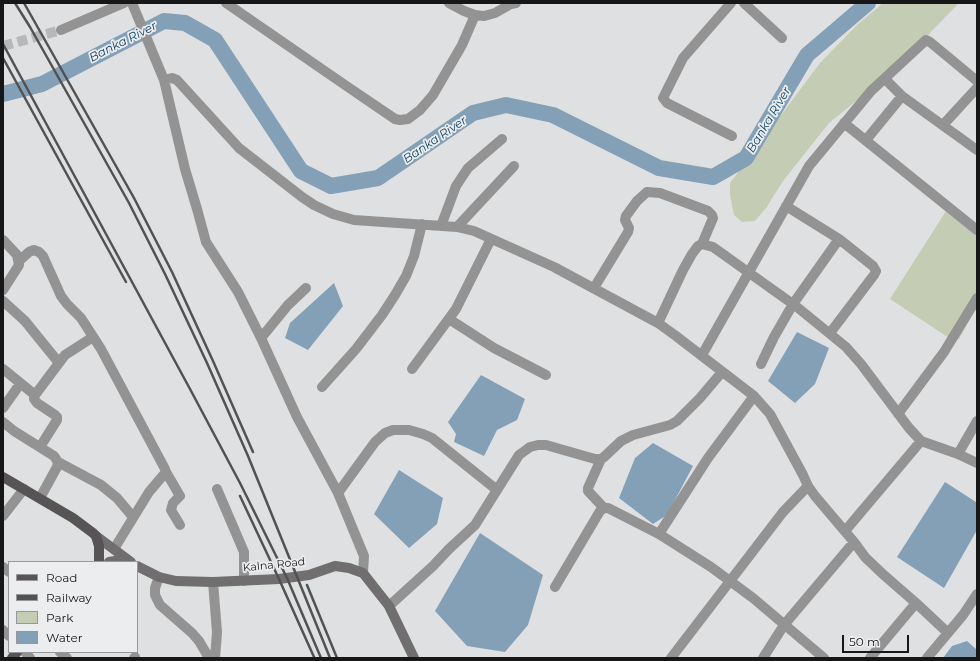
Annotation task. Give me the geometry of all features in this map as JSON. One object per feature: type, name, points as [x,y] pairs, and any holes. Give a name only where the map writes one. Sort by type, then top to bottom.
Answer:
[{"type":"main road","points":[[3,477],[73,518],[96,536],[99,546],[99,561]]},
{"type":"street","points":[[226,3],[395,119],[400,120],[408,119],[420,110],[433,95],[462,45],[475,15]]},
{"type":"street","points":[[449,3],[464,11],[475,15],[484,16],[495,13],[516,3]]},
{"type":"street","points":[[731,3],[683,58],[671,79],[663,98],[667,102],[732,136]]},
{"type":"street","points":[[744,3],[782,38]]},
{"type":"street","points":[[61,30],[129,4],[164,80],[185,169],[206,242],[238,292],[297,417],[338,493],[364,556],[363,573],[389,606],[414,658]]},
{"type":"street","points":[[702,355],[809,166],[871,91],[926,40],[977,81]]},
{"type":"street","points":[[164,80],[172,78],[177,80],[239,148],[302,197],[333,214],[354,220],[457,227],[474,231],[554,267],[658,323],[754,396],[770,414],[808,486],[845,532],[865,556],[885,576],[948,633]]},
{"type":"street","points":[[885,79],[902,96],[977,150]]},
{"type":"street","points":[[943,125],[977,88]]},
{"type":"street","points":[[866,140],[902,96]]},
{"type":"street","points":[[844,123],[977,230]]},
{"type":"street","points":[[441,226],[456,186],[468,168],[502,139]]},
{"type":"street","points":[[457,227],[514,166]]},
{"type":"street","points":[[594,288],[628,232],[625,220],[626,216],[637,201],[647,192],[660,192],[708,211],[713,218],[702,244],[695,250],[683,270],[658,323]]},
{"type":"street","points":[[786,206],[839,239],[876,270],[874,275],[830,333]]},
{"type":"street","points":[[322,387],[356,349],[395,295],[406,276],[414,256],[422,224]]},
{"type":"street","points":[[412,369],[456,309],[492,239]]},
{"type":"street","points":[[760,364],[793,304],[839,239]]},
{"type":"street","points":[[3,240],[17,255],[19,261]]},
{"type":"street","points":[[702,244],[713,247],[749,272],[793,304],[846,347],[921,441],[958,454],[977,463]]},
{"type":"street","points":[[3,290],[17,268],[19,261],[29,252],[34,250],[43,256],[61,296],[81,318],[93,337],[166,472],[179,493],[180,496],[178,500],[173,503],[171,510],[180,525]]},
{"type":"street","points":[[260,338],[288,305],[306,288]]},
{"type":"street","points":[[898,414],[944,352],[977,298]]},
{"type":"street","points":[[3,301],[25,321],[59,363]]},
{"type":"street","points":[[449,319],[494,348],[546,375]]},
{"type":"street","points":[[40,447],[57,420],[57,417],[34,399],[35,395],[69,351],[93,337]]},
{"type":"street","points":[[3,369],[35,395]]},
{"type":"street","points":[[722,372],[700,398],[677,421],[670,425],[633,435],[621,441],[601,459],[588,491],[604,508],[608,508],[659,534],[711,567],[753,598],[784,626],[824,658]]},
{"type":"street","points":[[3,408],[20,384]]},
{"type":"street","points":[[659,534],[708,458],[754,396]]},
{"type":"street","points":[[958,454],[977,421]]},
{"type":"street","points":[[3,422],[14,431],[54,456],[58,462],[100,485],[117,498],[133,517]]},
{"type":"street","points":[[338,493],[375,442],[385,433],[393,430],[409,430],[432,438],[497,490]]},
{"type":"street","points":[[845,532],[921,441]]},
{"type":"street","points":[[389,606],[475,525],[520,455],[530,447],[546,445],[595,459],[601,459]]},
{"type":"street","points":[[40,498],[57,467],[58,462]]},
{"type":"street","points":[[114,550],[149,492],[166,472]]},
{"type":"street","points":[[671,658],[783,512],[808,486]]},
{"type":"street","points":[[3,516],[24,489]]},
{"type":"street","points":[[217,489],[244,552],[244,581]]},
{"type":"street","points":[[555,586],[600,511],[604,508]]},
{"type":"street","points":[[96,536],[129,561]]},
{"type":"street","points":[[763,658],[784,626],[854,542]]},
{"type":"street","name":"Kalna Road","points":[[138,566],[159,577],[176,581],[213,582],[279,579],[308,575],[335,566],[350,568],[363,573]]},
{"type":"street","points":[[159,577],[155,588],[155,595],[160,605],[192,633],[199,641],[209,658]]},
{"type":"street","points":[[213,582],[217,632],[215,658]]},
{"type":"street","points":[[927,658],[963,616],[977,594]]},
{"type":"street","points":[[870,658],[916,603]]},
{"type":"green space","points":[[883,3],[959,3],[867,98],[856,101],[829,123],[783,181],[766,208],[755,221],[742,222],[734,215],[730,195],[730,183],[820,63],[858,24]]},
{"type":"green space","points":[[946,211],[977,233],[977,306],[959,339],[952,340],[890,299]]},
{"type":"water","points":[[334,283],[343,306],[308,350],[285,338],[290,323]]},
{"type":"water","points":[[797,332],[829,348],[815,384],[795,403],[768,381]]},
{"type":"water","points":[[481,375],[525,399],[517,420],[497,430],[484,456],[454,442],[456,434],[448,422]]},
{"type":"water","points":[[653,443],[693,466],[667,515],[653,524],[619,498],[635,458]]},
{"type":"water","points":[[399,470],[443,498],[437,524],[409,548],[374,514]]},
{"type":"water","points":[[945,482],[976,502],[977,530],[944,588],[897,557]]},
{"type":"water","points":[[480,533],[543,575],[528,625],[505,652],[467,646],[435,611]]},
{"type":"water","points":[[967,641],[977,650],[977,658],[943,658],[952,646]]},
{"type":"waterway","name":"Banka River","points":[[3,94],[42,84],[164,21],[185,23],[215,40],[301,171],[331,186],[378,178],[473,113],[506,105],[553,115],[659,168],[713,177],[746,158],[807,55],[868,3]]},
{"type":"tunnel","points":[[3,46],[61,30]]},
{"type":"railway","points":[[15,3],[129,203],[165,274],[207,363],[248,456],[330,658]]},
{"type":"railway","points":[[24,3],[134,198],[172,272],[253,452]]},
{"type":"railway","points":[[3,44],[240,483],[287,578],[321,658]]},
{"type":"railway","points":[[3,58],[126,282]]},
{"type":"railway","points":[[240,496],[314,657]]},
{"type":"railway","points":[[307,585],[337,658]]}]
